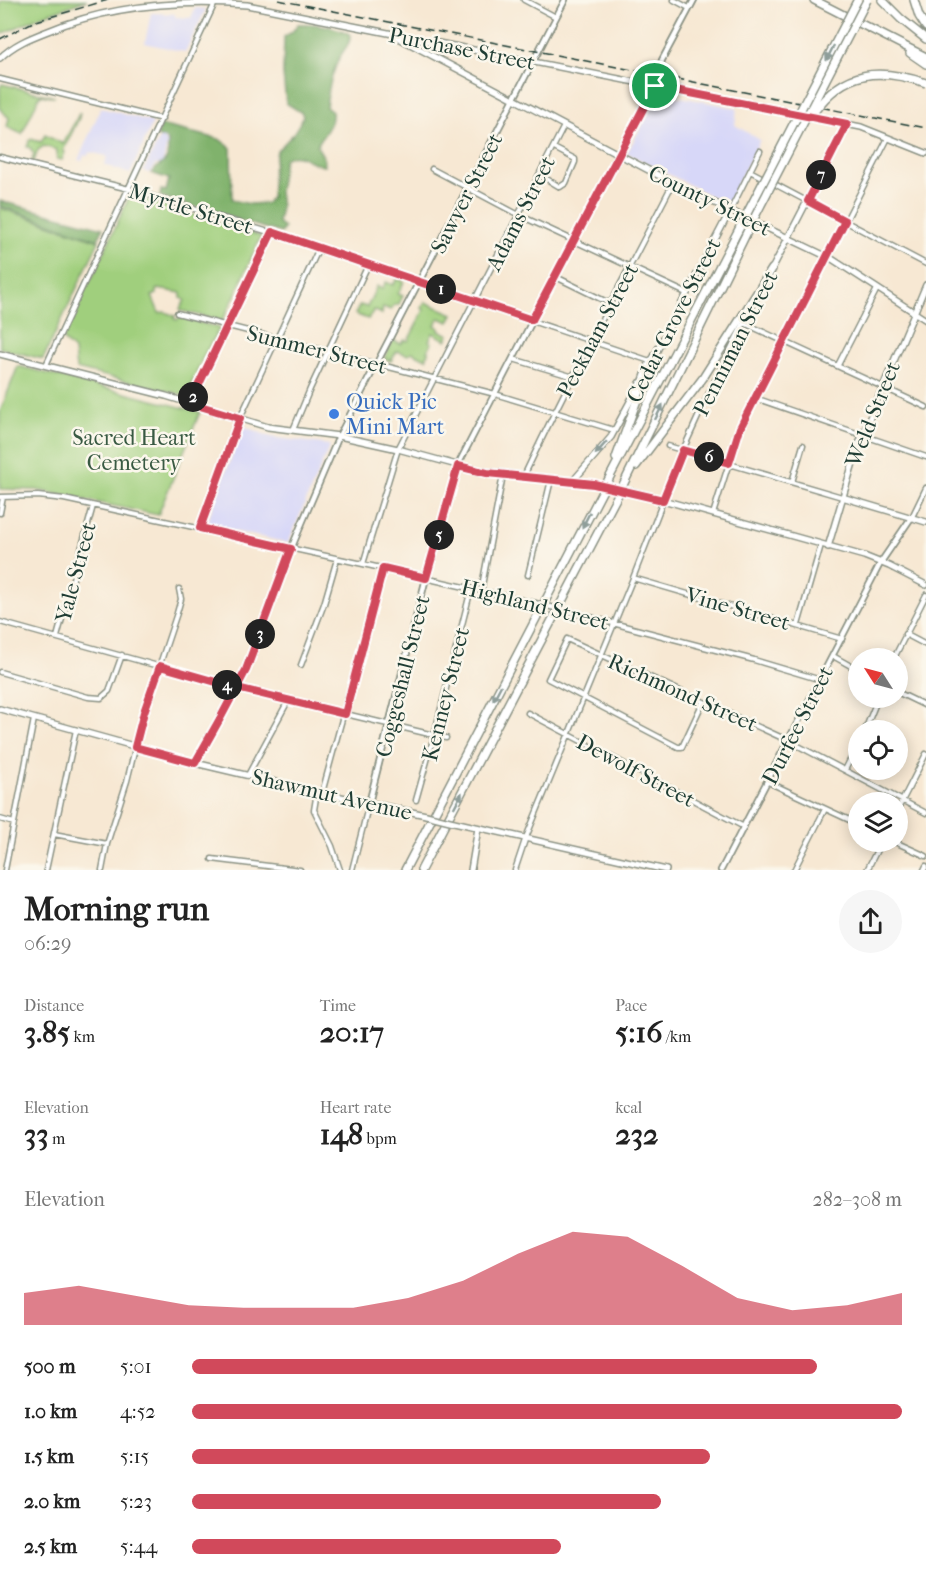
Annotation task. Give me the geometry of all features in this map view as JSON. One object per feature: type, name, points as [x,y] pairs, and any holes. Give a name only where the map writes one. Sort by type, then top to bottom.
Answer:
[{"type":"highway","points":[[814,0],[926,57]]},
{"type":"highway","points":[[405,870],[857,0]]},
{"type":"highway","points":[[421,870],[624,483],[748,230],[867,0]]},
{"type":"highway","points":[[882,0],[926,39]]},
{"type":"highway","points":[[914,0],[919,16],[926,27]]},
{"type":"highway","points":[[880,34],[926,64]]},
{"type":"highway","points":[[794,141],[824,98],[850,80],[883,73],[900,75],[926,83]]},
{"type":"highway","points":[[624,483],[703,378],[772,269]]},
{"type":"highway","points":[[608,480],[651,362]]},
{"type":"main road","name":"Purchase Street","points":[[0,58],[15,45],[27,39],[97,14],[167,3],[247,2],[391,34],[863,127],[926,153]]},
{"type":"main road","name":"County Street","points":[[391,34],[673,183],[826,256],[926,320]]},
{"type":"main road","points":[[426,53],[431,41]]},
{"type":"main road","name":"Penniman Street","points":[[772,269],[847,124]]},
{"type":"main road","name":"Cedar Grove Street","points":[[573,481],[615,430],[730,211]]},
{"type":"main road","name":"Weld Street","points":[[828,547],[862,435],[926,285]]},
{"type":"main road","points":[[0,354],[190,403],[268,427],[339,436],[503,475],[573,481],[634,492],[881,562],[926,585]]},
{"type":"main road","points":[[842,497],[926,522]]},
{"type":"main road","name":"Shawmut Avenue","points":[[0,709],[195,763],[322,794],[666,870]]},
{"type":"main road","points":[[471,870],[478,828]]},
{"type":"street","points":[[524,0],[556,17]]},
{"type":"street","name":"Sawyer Street","points":[[195,763],[246,670],[291,549],[339,436],[565,0]]},
{"type":"street","points":[[674,0],[689,8]]},
{"type":"street","name":"Coggeshall Street","points":[[352,870],[426,578],[458,466],[554,276],[655,86],[662,60],[694,0]]},
{"type":"street","points":[[45,366],[216,3]]},
{"type":"street","points":[[0,79],[162,119]]},
{"type":"street","name":"Adams Street","points":[[363,564],[398,449],[476,302],[564,126]]},
{"type":"street","points":[[712,514],[740,428],[888,137]]},
{"type":"street","points":[[540,176],[560,187],[566,183],[575,159],[554,148]]},
{"type":"street","name":"Cedar Grove Street","points":[[730,211],[760,151]]},
{"type":"street","name":"Myrtle Street","points":[[0,157],[129,189],[272,232],[651,362]]},
{"type":"street","points":[[432,169],[519,215],[686,293]]},
{"type":"street","points":[[750,171],[926,264]]},
{"type":"street","name":"Peckham Street","points":[[524,477],[553,412],[593,341],[673,183]]},
{"type":"street","points":[[190,403],[272,232]]},
{"type":"street","points":[[200,528],[240,418],[319,248]]},
{"type":"street","points":[[293,430],[368,265]]},
{"type":"street","name":"Penniman Street","points":[[515,870],[525,840],[683,450],[772,269]]},
{"type":"street","points":[[554,276],[611,304]]},
{"type":"street","points":[[838,365],[877,290]]},
{"type":"street","name":"Summer Street","points":[[177,313],[495,394],[615,430]]},
{"type":"street","points":[[744,323],[926,407]]},
{"type":"street","points":[[513,358],[574,377]]},
{"type":"street","points":[[755,398],[926,456]]},
{"type":"street","points":[[792,482],[803,445]]},
{"type":"street","points":[[668,446],[842,497]]},
{"type":"street","points":[[481,591],[503,475]]},
{"type":"street","points":[[528,575],[551,480]]},
{"type":"street","points":[[911,518],[926,488]]},
{"type":"street","points":[[0,513],[2,497]]},
{"type":"street","name":"Highland Street","points":[[2,497],[49,497],[383,568],[563,610],[821,680]]},
{"type":"street","name":"Yale Street","points":[[57,637],[93,506]]},
{"type":"street","name":"Durfee Street","points":[[721,870],[881,562],[911,518]]},
{"type":"street","points":[[798,625],[821,545]]},
{"type":"street","points":[[302,665],[337,559]]},
{"type":"street","points":[[340,870],[332,846],[314,810],[316,798],[322,794],[345,714],[383,568]]},
{"type":"street","name":"Vine Street","points":[[633,578],[842,639]]},
{"type":"street","points":[[102,870],[107,844],[127,781],[144,712],[181,599],[179,589]]},
{"type":"street","name":"Kenney Street","points":[[416,800],[471,589]]},
{"type":"street","points":[[899,648],[926,595]]},
{"type":"street","points":[[0,622],[237,688],[446,738]]},
{"type":"street","points":[[905,634],[926,645]]},
{"type":"street","name":"Richmond Street","points":[[583,698],[548,679],[567,639],[789,741],[885,792]]},
{"type":"street","points":[[0,672],[88,697],[101,698],[109,691],[122,655]]},
{"type":"street","points":[[833,656],[848,664]]},
{"type":"street","points":[[908,697],[926,706]]},
{"type":"street","points":[[583,698],[678,747],[682,747],[703,702]]},
{"type":"street","points":[[248,775],[288,700]]},
{"type":"street","name":"Dewolf Street","points":[[528,712],[744,827]]},
{"type":"street","points":[[5,870],[34,718]]},
{"type":"street","points":[[46,870],[76,730]]},
{"type":"street","points":[[907,792],[926,754]]},
{"type":"street","points":[[845,770],[848,764]]},
{"type":"street","points":[[768,782],[848,819]]},
{"type":"street","name":"Richmond Street","points":[[908,804],[926,813]]},
{"type":"street","points":[[794,870],[826,809]]},
{"type":"street","points":[[0,819],[14,823]]},
{"type":"street","points":[[54,834],[107,844]]},
{"type":"street","points":[[908,848],[926,856]]},
{"type":"street","points":[[867,870],[876,852]]},
{"type":"street","points":[[212,859],[300,870]]},
{"type":"shaded area","points":[[195,8],[206,9],[185,52],[145,43],[151,13],[175,14],[175,17],[191,18]]},
{"type":"shaded area","points":[[660,93],[737,108],[735,125],[760,140],[727,204],[627,153]]},
{"type":"shaded area","points":[[101,108],[153,122],[130,174],[105,165],[107,156],[89,152],[88,156],[84,155],[82,161],[78,160]]},
{"type":"shaded area","points":[[160,138],[167,144],[163,161],[155,165],[149,173],[143,171]]},
{"type":"shaded area","points":[[243,426],[271,437],[330,445],[288,543],[206,525]]},
{"type":"green space","points":[[8,0],[87,0],[41,16],[0,35],[0,2]]},
{"type":"green space","points":[[298,24],[331,27],[350,34],[350,37],[335,67],[329,87],[326,107],[332,112],[331,121],[317,146],[324,158],[324,166],[299,156],[289,156],[284,159],[279,192],[281,207],[278,222],[284,228],[281,233],[160,196],[161,190],[166,191],[169,179],[151,173],[166,159],[168,142],[157,136],[161,126],[164,126],[219,139],[231,148],[232,200],[250,204],[267,203],[271,197],[277,151],[294,133],[303,117],[302,113],[286,103],[283,74],[284,37]]},
{"type":"green space","points":[[2,84],[55,97],[40,95],[22,134],[7,127],[9,118],[0,109]]},
{"type":"green space","points":[[80,112],[63,151],[65,152],[62,160],[57,159],[57,150],[44,146],[38,150],[34,161],[32,160],[34,153],[31,148],[27,147],[30,139],[41,142],[45,135],[63,144]]},
{"type":"green space","points":[[130,195],[261,236],[222,321],[182,311],[180,309],[185,300],[181,298],[181,293],[158,289],[157,294],[152,296],[159,313],[165,312],[175,316],[174,319],[177,320],[180,317],[220,328],[205,353],[190,387],[192,392],[188,396],[76,369],[74,350],[63,340],[84,290],[93,276]]},
{"type":"green space","points":[[0,201],[103,228],[98,240],[0,206]]},
{"type":"green space","points":[[0,208],[99,241],[43,359],[0,348]]},
{"type":"green space","points":[[397,279],[404,282],[398,294],[403,296],[399,304],[393,306],[391,310],[383,307],[382,314],[374,310],[368,319],[355,314],[360,305],[367,307],[377,286],[382,289],[386,282],[393,285]]},
{"type":"green space","points":[[425,302],[453,314],[449,322],[439,318],[435,325],[449,335],[446,340],[433,333],[426,359],[412,352],[408,355],[397,351],[391,361],[384,359],[393,340],[401,344],[404,340],[408,341],[424,310],[422,308]]},
{"type":"green space","name":"Sacred Heart Cemetery","points":[[18,366],[200,412],[158,515],[37,490],[0,489],[0,412]]},
{"type":"railway","points":[[0,39],[33,22],[108,0]]},
{"type":"railway","points":[[278,0],[926,128]]},
{"type":"place","name":"Quick Pic Mini Mart","points":[[334,414]]},
{"type":"route","points":[[655,86],[532,320],[272,232],[190,403],[240,418],[200,528],[291,549],[246,670],[237,688],[214,730],[195,763],[135,747],[160,666],[237,688],[345,714],[383,568],[426,578],[458,466],[487,473],[594,484],[663,500],[683,450],[729,463],[740,428],[845,221],[808,201],[847,124],[655,86]]}]
